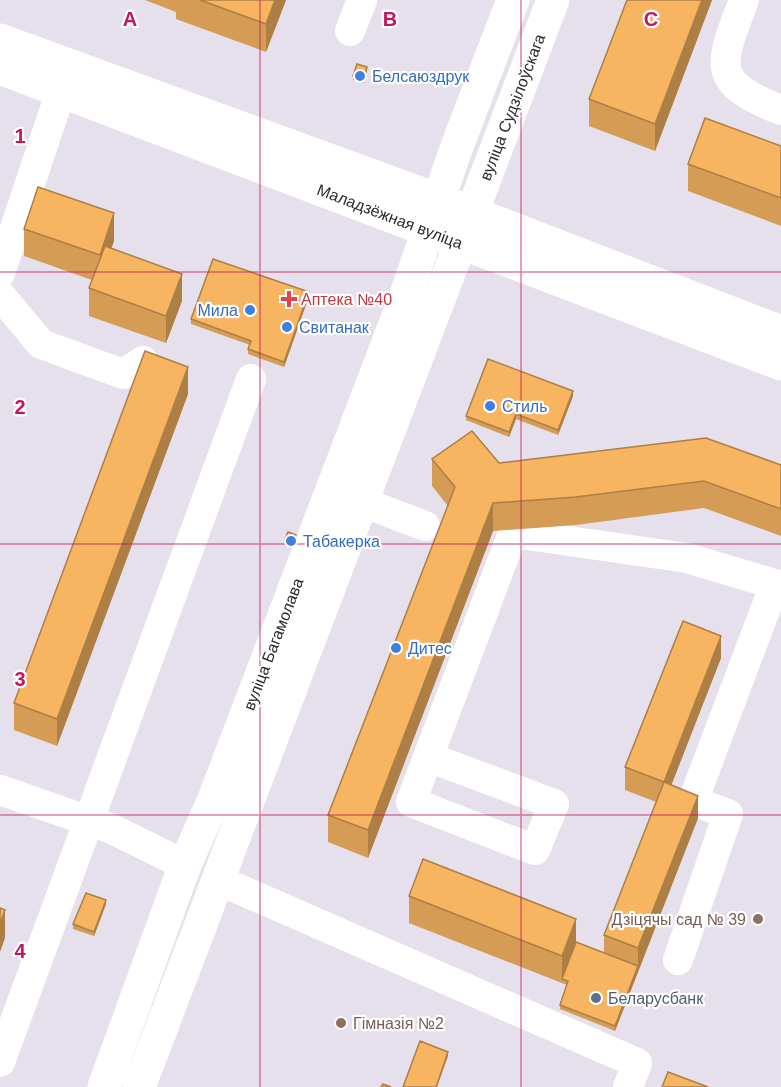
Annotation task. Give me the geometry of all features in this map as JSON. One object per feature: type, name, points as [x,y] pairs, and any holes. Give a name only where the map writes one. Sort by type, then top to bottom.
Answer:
[{"type":"main road","points":[[439,200],[513,0]]},
{"type":"main road","name":"вуліца Судзілоўскага","points":[[471,213],[553,0]]},
{"type":"main road","name":"Маладзёжная вуліца","points":[[0,40],[439,200],[781,332]]},
{"type":"main road","name":"Маладзёжная вуліца","points":[[0,68],[781,364]]},
{"type":"main road","name":"вуліца Багамолава","points":[[104,1087],[185,865],[218,788],[439,200]]},
{"type":"main road","name":"вуліца Багамолава","points":[[139,1087],[471,213]]},
{"type":"main road","points":[[185,865],[218,880]]},
{"type":"lane","points":[[350,32],[362,0]]},
{"type":"lane","points":[[744,0],[724,52],[724,69],[736,88],[757,101],[781,110]]},
{"type":"lane","points":[[0,273],[61,91]]},
{"type":"lane","points":[[0,295],[40,344],[123,374],[143,361]]},
{"type":"lane","points":[[0,1062],[251,379]]},
{"type":"lane","points":[[362,502],[425,526]]},
{"type":"lane","points":[[428,758],[513,533],[687,558],[778,585],[693,801],[728,814],[678,960]]},
{"type":"lane","points":[[0,789],[87,823],[112,830],[185,865]]},
{"type":"lane","points":[[218,880],[637,1063],[628,1087]]},
{"type":"building","points":[[200,0],[275,0],[266,24]]},
{"type":"building","points":[[627,0],[702,0],[655,124],[589,99]]},
{"type":"building","points":[[357,64],[367,67],[364,79],[353,76]]},
{"type":"building","points":[[705,118],[781,146],[781,198],[688,164]]},
{"type":"building","points":[[38,187],[114,213],[100,255],[24,229]]},
{"type":"building","points":[[105,246],[182,274],[166,316],[89,288]]},
{"type":"building","name":"Мила","points":[[213,259],[309,292],[284,362],[248,349],[251,341],[191,319]]},
{"type":"building","points":[[145,351],[188,367],[57,719],[14,703]]},
{"type":"building","points":[[488,359],[573,391],[558,430],[516,414],[509,432],[466,416]]},
{"type":"building","points":[[472,431],[499,463],[706,438],[781,465],[781,509],[704,481],[576,497],[493,503],[368,830],[328,815],[455,487],[432,459]]},
{"type":"building","points":[[288,532],[296,535],[294,542],[285,539]]},
{"type":"building","points":[[683,621],[721,636],[664,782],[625,767]]},
{"type":"building","points":[[664,782],[698,796],[638,948],[604,935]]},
{"type":"building","points":[[423,859],[576,919],[562,956],[409,896]]},
{"type":"building","points":[[86,893],[106,900],[94,932],[73,924]]},
{"type":"building","points":[[0,908],[5,910],[0,924]]},
{"type":"building","name":"Беларусбанк","points":[[576,942],[638,966],[615,1026],[560,1005],[568,981],[562,979]]},
{"type":"building","points":[[420,1041],[448,1052],[436,1087],[403,1087]]},
{"type":"building","points":[[668,1072],[708,1087],[662,1087]]},
{"type":"place","name":"Белсаюздрук","points":[[360,76]]},
{"type":"place","name":"Аптека №40","points":[[289,299]]},
{"type":"place","name":"Мила","points":[[250,310]]},
{"type":"place","name":"Свитанак","points":[[287,327]]},
{"type":"place","name":"Стиль","points":[[490,406]]},
{"type":"place","name":"Табакерка","points":[[291,541]]},
{"type":"place","name":"Дитес","points":[[396,648]]},
{"type":"place","name":"Дзіцячы сад № 39","points":[[758,919]]},
{"type":"place","name":"Беларусбанк","points":[[596,998]]},
{"type":"place","name":"Гімназія №2","points":[[341,1023]]}]
